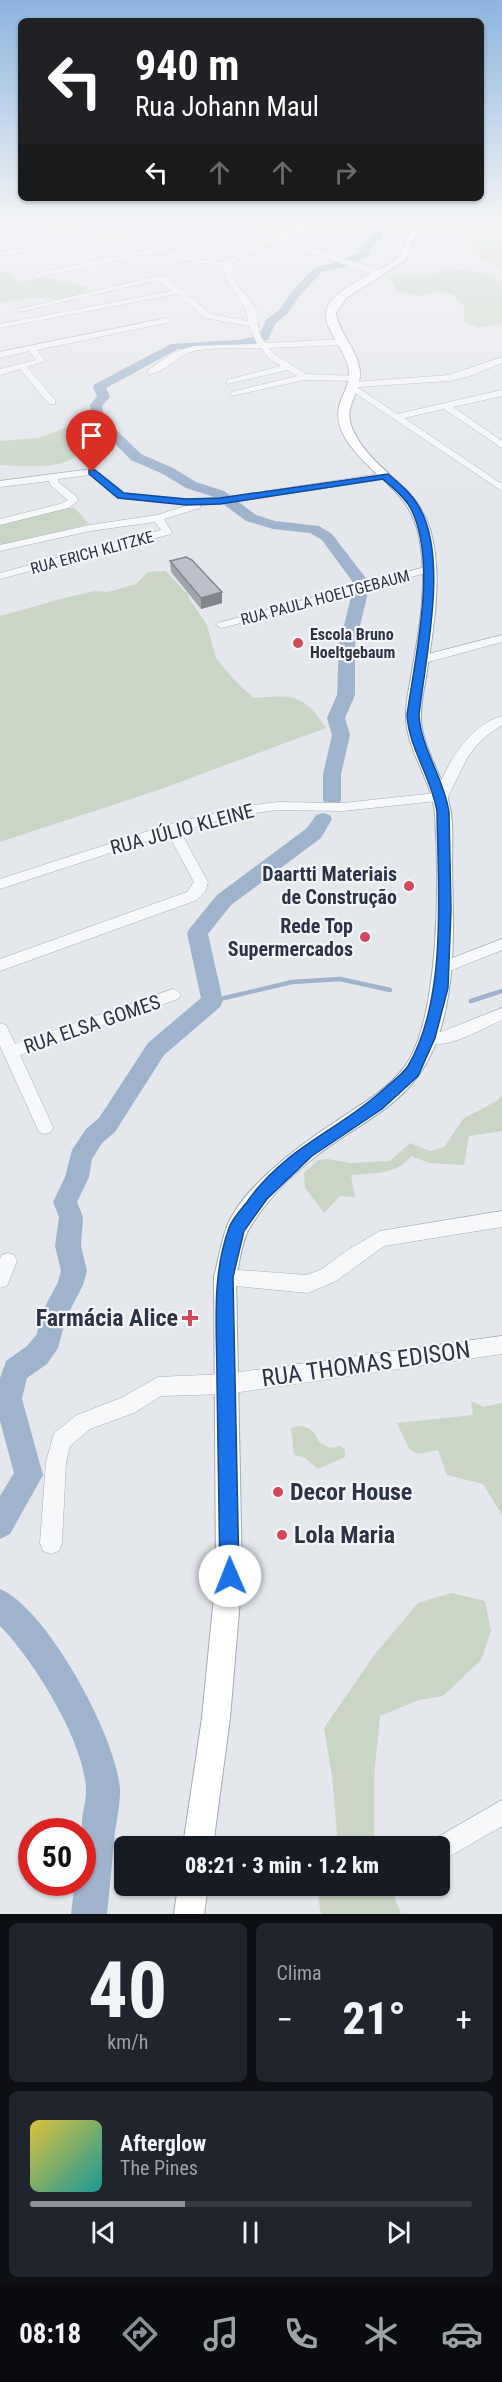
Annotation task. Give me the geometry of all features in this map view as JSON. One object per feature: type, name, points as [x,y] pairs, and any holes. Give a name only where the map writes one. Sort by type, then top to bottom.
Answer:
[{"type":"main road","points":[[199,1836],[216,1718],[230,1576],[225,1277],[237,1229],[261,1194],[307,1151],[377,1105],[412,1072],[436,1014],[442,968],[444,910],[441,797],[414,729],[413,715],[421,660],[429,569],[426,537],[416,508],[404,493],[362,453],[345,426],[342,413],[354,384],[353,362],[329,317],[331,309]]},
{"type":"main road","points":[[189,1914],[192,1896]]},
{"type":"street","points":[[0,326],[88,309]]},
{"type":"street","points":[[109,309],[113,313]]},
{"type":"street","points":[[201,309],[214,319],[252,324]]},
{"type":"street","points":[[251,309],[252,324],[261,343],[271,356],[304,377]]},
{"type":"street","points":[[0,355],[167,320]]},
{"type":"street","points":[[120,321],[128,328]]},
{"type":"street","points":[[151,372],[176,355],[194,349],[261,343],[344,342]]},
{"type":"street","points":[[0,372],[23,368],[41,361],[31,348]]},
{"type":"street","points":[[234,394],[304,377],[354,384],[449,378],[467,374],[502,360]]},
{"type":"street","points":[[231,382],[287,367]]},
{"type":"street","points":[[23,368],[52,402]]},
{"type":"street","points":[[354,384],[502,488]]},
{"type":"street","points":[[398,417],[502,393]]},
{"type":"street","points":[[446,406],[502,445]]},
{"type":"street","points":[[0,484],[92,472],[113,490],[128,498],[216,501],[385,476]]},
{"type":"street","points":[[0,522],[64,506],[73,501],[54,484],[53,478]]},
{"type":"street","points":[[0,548],[158,518],[216,501]]},
{"type":"street","name":"RUA ERICH KLITZKE","points":[[0,576],[167,532],[158,518]]},
{"type":"street","points":[[0,554],[51,544],[77,536],[81,531]]},
{"type":"street","name":"RUA PAULA HOELTGEBAUM","points":[[222,625],[429,569]]},
{"type":"street","points":[[421,660],[502,639]]},
{"type":"street","points":[[441,797],[452,770],[473,740],[502,720]]},
{"type":"street","name":"RUA JÚLIO KLEINE","points":[[0,884],[172,828],[258,808],[343,807],[441,797]]},
{"type":"street","points":[[0,965],[192,896],[200,888],[201,882],[172,828]]},
{"type":"street","points":[[442,968],[502,944]]},
{"type":"street","name":"RUA ELSA GOMES","points":[[11,1052],[173,995]]},
{"type":"street","points":[[428,1038],[442,1038],[502,1014]]},
{"type":"street","points":[[0,1029],[45,1127]]},
{"type":"street","points":[[225,1277],[308,1284],[329,1275],[380,1239],[502,1220]]},
{"type":"street","points":[[0,1280],[8,1262]]},
{"type":"street","name":"RUA THOMAS EDISON","points":[[51,1543],[56,1462],[61,1440],[91,1418],[127,1406],[158,1387],[226,1384],[502,1345]]},
{"type":"street","points":[[450,1844],[502,1812]]},
{"type":"green space","points":[[464,309],[502,309],[502,323],[478,328],[464,321]]},
{"type":"green space","points":[[67,427],[87,446],[70,460],[47,466],[0,465],[0,441],[38,438]]},
{"type":"green space","points":[[74,507],[89,524],[0,546],[0,525]]},
{"type":"green space","points":[[166,571],[189,596],[207,625],[216,658],[236,682],[254,698],[278,696],[303,702],[311,708],[326,728],[161,789],[0,842],[0,616],[68,597],[96,591],[108,592],[136,584],[148,572]]},
{"type":"green space","points":[[502,1095],[502,1131],[469,1136],[464,1165],[429,1163],[411,1156],[392,1170],[351,1175],[355,1197],[340,1196],[324,1213],[305,1188],[304,1173],[318,1160],[327,1159],[351,1163],[390,1161],[410,1143],[430,1151],[444,1147],[463,1119],[498,1100]]},
{"type":"green space","points":[[471,1401],[483,1407],[502,1403],[502,1515],[483,1484],[447,1475],[438,1450],[418,1454],[409,1449],[397,1423],[473,1415]]},
{"type":"green space","points":[[297,1426],[311,1430],[319,1442],[330,1448],[341,1446],[345,1450],[345,1457],[318,1469],[304,1457],[294,1455],[291,1428]]},
{"type":"green space","points":[[451,1593],[485,1601],[491,1631],[481,1660],[443,1696],[419,1700],[380,1716],[374,1778],[374,1836],[337,1836],[332,1776],[324,1728],[375,1654],[418,1603]]},
{"type":"green space","points":[[394,1896],[401,1914],[321,1914],[318,1897]]},
{"type":"building","points":[[186,557],[192,560],[222,592],[201,598],[170,561]]},
{"type":"waterway","points":[[285,309],[270,322],[264,338],[238,344],[175,346],[99,387],[104,397],[96,405],[98,419],[136,457],[168,471],[191,485],[219,494],[251,518],[273,525],[314,529],[327,537],[360,581],[359,597],[347,645],[346,695],[336,718],[341,735],[332,774],[332,800]]},
{"type":"waterway","points":[[0,1524],[29,1475],[8,1399],[16,1370],[37,1355],[49,1339],[53,1316],[70,1285],[74,1271],[68,1246],[71,1217],[65,1202],[77,1177],[80,1157],[94,1136],[107,1125],[156,1049],[212,1001],[197,933],[224,900],[314,833],[323,819]]},
{"type":"waterway","points":[[212,1001],[292,982],[340,979],[390,990]]},
{"type":"waterway","points":[[471,1001],[502,991]]},
{"type":"waterway","points":[[0,1604],[25,1629],[47,1660],[89,1732],[103,1790],[89,1914]]},
{"type":"place","name":"Escola Bruno Hoeltgebaum","points":[[298,643]]},
{"type":"place","name":"Daartti Materiais de Construção","points":[[409,886]]},
{"type":"place","name":"Rede Top Supermercados","points":[[365,937]]},
{"type":"place","name":"Farmácia Alice","points":[[190,1318]]},
{"type":"place","name":"Decor House","points":[[278,1492]]},
{"type":"place","name":"Lola Maria","points":[[282,1535]]},
{"type":"route","points":[[92,472],[121,496],[186,502],[220,501],[385,476],[411,500],[416,508],[426,537],[429,560],[428,593],[413,715],[414,729],[441,797],[443,812],[444,910],[441,988],[436,1014],[412,1072],[377,1105],[307,1151],[284,1171],[261,1194],[237,1229],[225,1277],[224,1367],[230,1576]]}]
